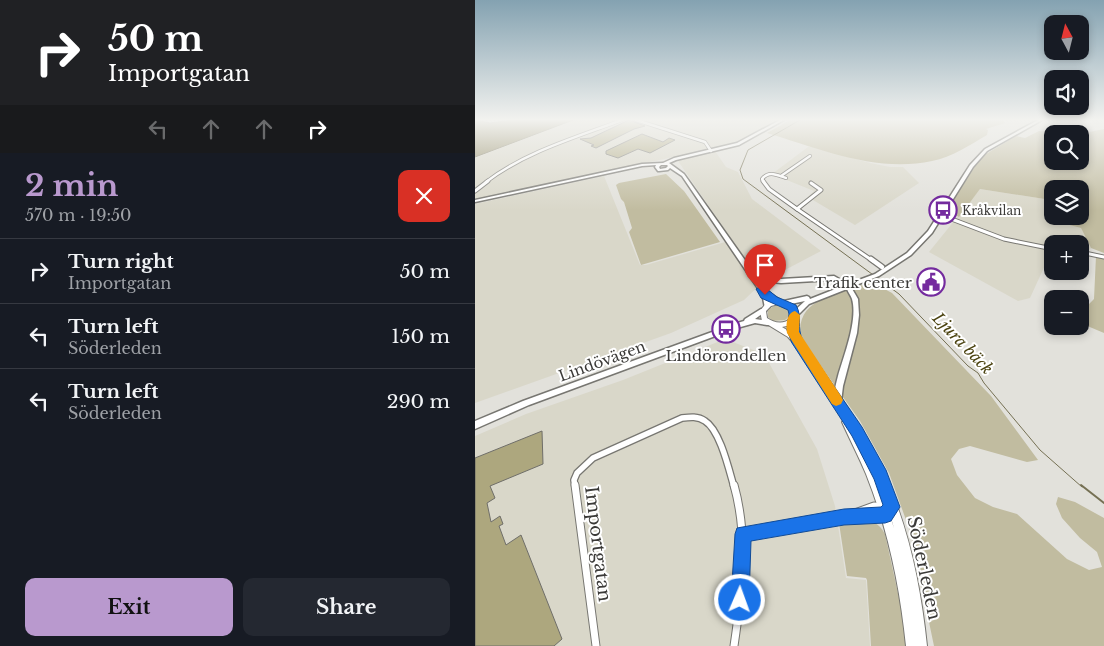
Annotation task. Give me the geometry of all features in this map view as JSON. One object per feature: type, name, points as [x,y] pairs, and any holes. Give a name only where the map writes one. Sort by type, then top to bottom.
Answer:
[{"type":"main road","points":[[475,201],[636,167],[662,164],[714,150]]},
{"type":"main road","points":[[765,309],[783,303],[798,301],[845,285],[873,274],[906,257],[930,232],[971,166],[987,150]]},
{"type":"main road","points":[[665,170],[680,158]]},
{"type":"main road","points":[[662,164],[670,165],[683,175],[762,289],[767,301],[764,320],[771,324],[786,325],[803,304],[845,285]]},
{"type":"main road","points":[[657,169],[662,164]]},
{"type":"main road","points":[[636,167],[648,166],[683,175]]},
{"type":"main road","points":[[873,274],[913,249]]},
{"type":"main road","points":[[751,274],[776,280],[834,278],[845,285],[854,296],[857,308],[855,328],[838,394],[838,403]]},
{"type":"main road","points":[[762,289],[793,308],[794,316]]},
{"type":"main road","name":"Lindövägen","points":[[475,425],[526,403],[739,324],[765,309]]},
{"type":"main road","name":"Söderleden","points":[[794,316],[793,330],[798,343]]},
{"type":"main road","name":"Lindövägen","points":[[739,324],[755,321],[771,324]]},
{"type":"main road","name":"Söderleden","points":[[771,324],[790,334],[798,343],[869,452],[912,579],[921,646]]},
{"type":"main road","name":"Söderleden","points":[[831,393],[864,458],[881,504],[889,511],[912,646]]},
{"type":"street","points":[[475,191],[493,176],[549,150]]},
{"type":"street","points":[[781,176],[810,156]]},
{"type":"street","points":[[786,178],[773,173],[765,175],[762,180],[763,183],[797,209],[882,268]]},
{"type":"street","points":[[797,209],[821,190],[811,183]]},
{"type":"street","points":[[941,215],[1004,239],[1044,247]]},
{"type":"street","points":[[1089,254],[1104,257]]},
{"type":"street","name":"Importgatan","points":[[595,646],[574,480],[584,464],[607,451],[682,418],[692,416],[709,422],[716,432],[736,494],[743,534],[740,600],[734,646]]},
{"type":"street","points":[[844,517],[881,504]]},
{"type":"street","points":[[743,534],[889,511]]},
{"type":"shaded area","points":[[475,150],[493,150],[475,157]]},
{"type":"shaded area","points":[[495,150],[705,150],[475,200],[475,158]]},
{"type":"shaded area","points":[[804,150],[824,150],[870,163],[890,167],[903,167],[919,183],[855,225],[808,197],[814,191],[772,174]]},
{"type":"shaded area","points":[[822,150],[961,150],[947,157],[911,164],[869,162]]},
{"type":"shaded area","points":[[992,150],[1044,150],[1044,170],[1089,170],[1089,150],[1104,150],[1104,253],[1091,248],[1089,235],[1084,235],[1081,228],[1069,225],[1089,225],[1089,180],[1044,180],[1044,199],[980,189],[959,217],[947,210],[981,157]]},
{"type":"shaded area","points":[[715,151],[726,167],[738,172],[752,199],[821,251],[764,281],[744,300],[671,333],[475,403],[475,204],[604,176],[640,265],[646,265],[732,240],[678,161],[683,158]]},
{"type":"shaded area","points":[[666,174],[684,191],[720,242],[641,265],[629,232],[632,228],[624,202],[616,185]]},
{"type":"shaded area","points":[[980,189],[1044,199],[1044,225],[1069,225],[1081,228],[1084,235],[1044,235],[1044,267],[1030,298],[1018,301],[929,252]]},
{"type":"shaded area","points":[[1096,256],[1104,258],[1104,333],[1089,327],[1089,304],[1094,299]]},
{"type":"shaded area","points":[[865,284],[877,285],[892,293],[991,396],[1038,460],[1027,462],[970,446],[959,449],[951,459],[957,475],[975,498],[993,507],[1017,514],[1067,559],[1089,570],[1102,567],[1097,552],[1080,538],[1062,518],[1056,504],[1058,497],[1075,502],[1104,518],[1104,646],[934,646],[910,531],[889,473],[860,421],[801,338],[801,325],[804,315],[819,300]]},
{"type":"shaded area","points":[[777,305],[789,310],[790,316],[785,320],[773,321],[768,317],[768,309]]},
{"type":"shaded area","points":[[725,339],[764,354],[817,449],[835,506],[846,578],[866,580],[870,646],[475,646],[475,436],[526,414],[623,380]]},
{"type":"shaded area","points":[[861,520],[875,523],[885,534],[901,607],[906,646],[871,646],[867,580],[866,578],[847,576],[839,523]]},
{"type":"building","points":[[635,150],[618,158],[606,154],[606,151]]},
{"type":"building","points":[[641,150],[655,150],[650,153]]},
{"type":"building","points":[[542,431],[543,464],[490,486],[495,498],[487,503],[491,522],[500,516],[503,524],[499,526],[506,545],[521,535],[562,639],[554,646],[475,646],[475,458]]},
{"type":"waterway","name":"Ljura bäck","points":[[748,150],[740,170],[743,179],[899,294],[968,366],[978,373],[984,383],[1040,450],[1082,487]]},
{"type":"waterway","name":"Ljura bäck","points":[[1081,485],[1104,503]]},
{"type":"slow traffic","points":[[795,315],[792,326],[793,333],[836,400]]},
{"type":"place","name":"Kråkvilan","points":[[943,210]]},
{"type":"place","name":"Trafik center","points":[[931,282]]},
{"type":"place","name":"Lindörondellen","points":[[726,329]]},
{"type":"route","points":[[740,600],[743,534],[844,517],[885,515],[892,507],[869,452],[844,410],[793,333],[792,326],[795,314],[793,308],[770,297],[762,289],[765,295]]}]
